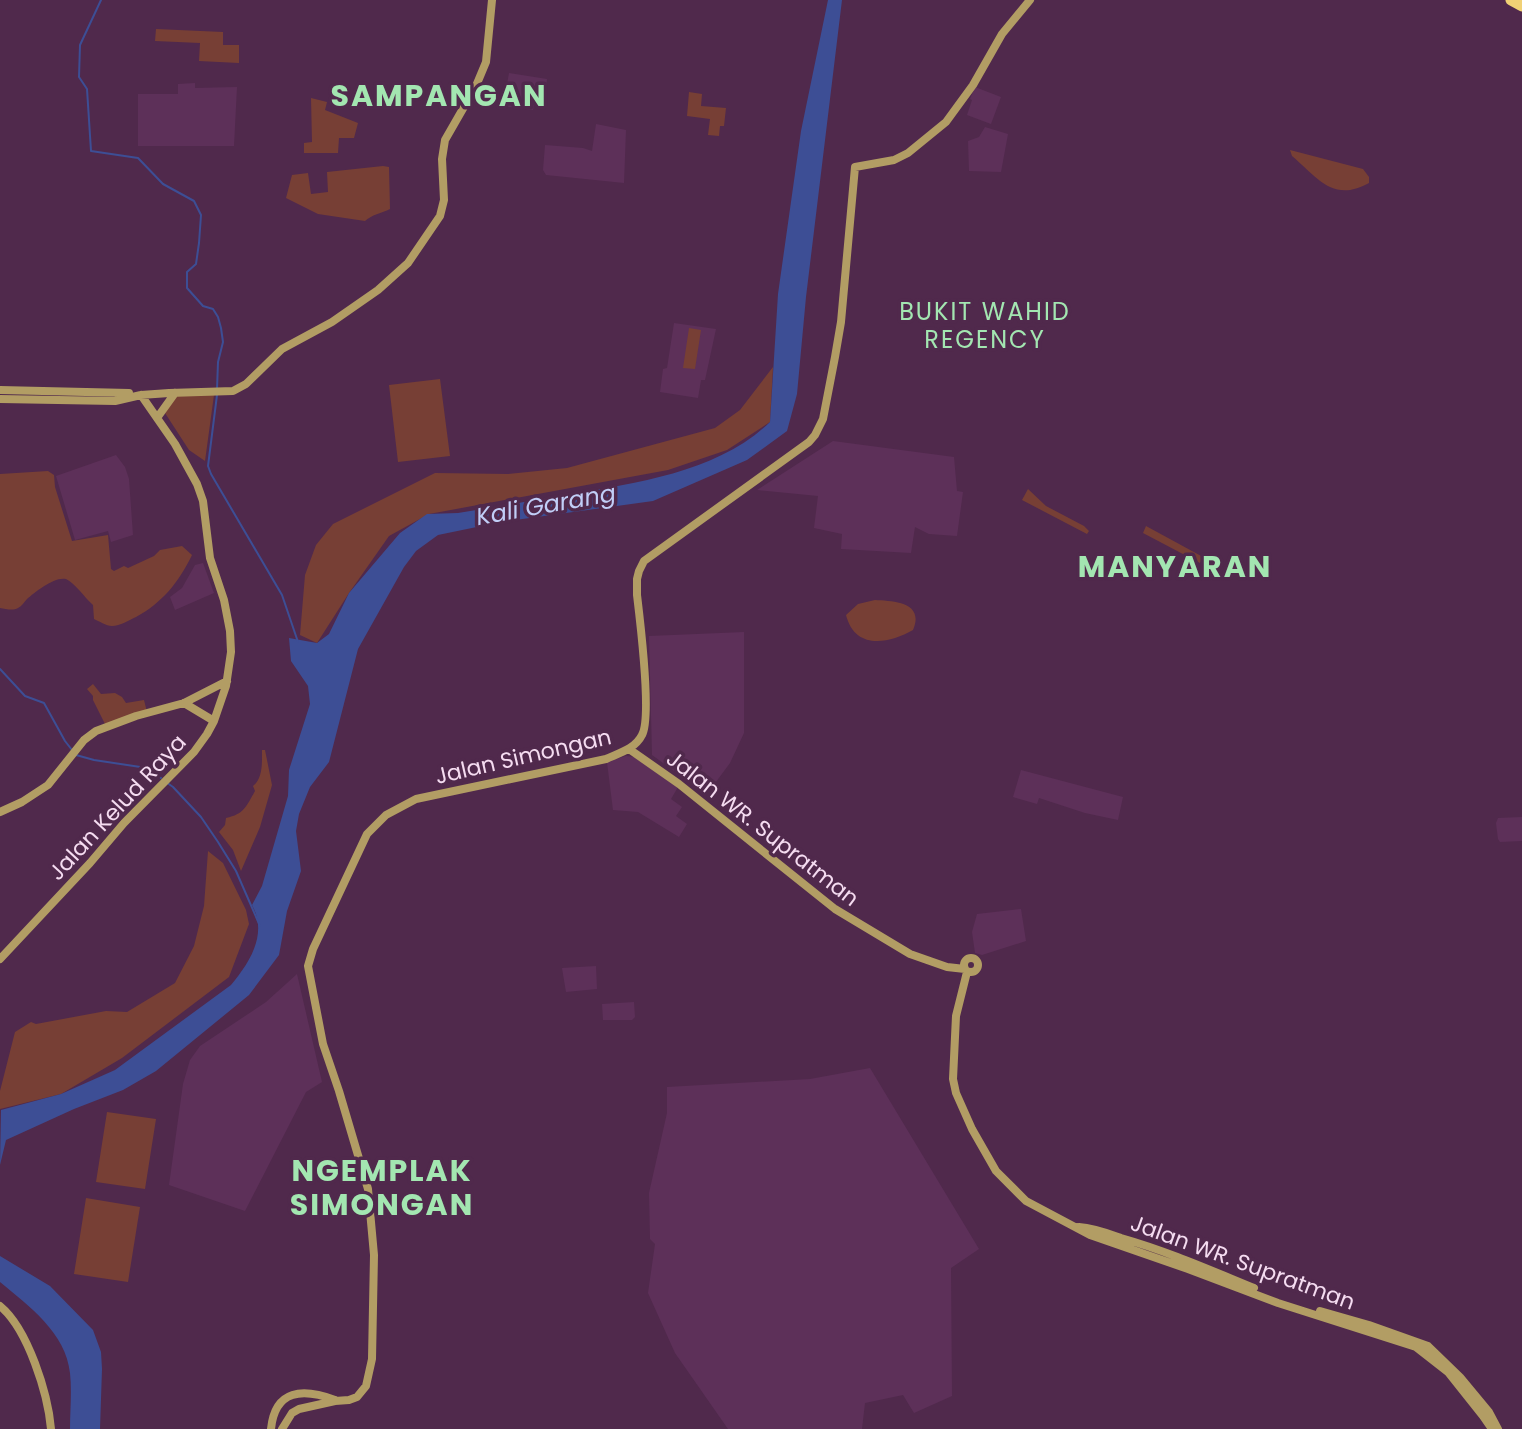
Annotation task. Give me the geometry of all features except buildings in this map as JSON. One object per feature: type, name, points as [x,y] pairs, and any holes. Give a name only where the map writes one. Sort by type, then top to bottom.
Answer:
[{"type":"highway","points":[[1511,0],[1522,6]]},
{"type":"main road","points":[[0,399],[218,392],[241,387],[282,349],[332,322],[378,290],[408,263],[440,216],[444,200],[442,159],[445,140],[486,62],[492,0]]},
{"type":"main road","name":"Jalan Simongan","points":[[282,1429],[295,1411],[357,1397],[366,1386],[371,1369],[374,1249],[368,1189],[323,1044],[308,966],[363,840],[386,815],[416,799],[606,759],[629,749],[641,737],[646,709],[637,595],[641,565],[815,435],[823,419],[841,322],[855,167],[894,160],[908,153],[946,122],[973,85],[1002,34],[1030,0]]},
{"type":"main road","points":[[0,390],[49,396]]},
{"type":"main road","points":[[157,418],[175,393]]},
{"type":"main road","name":"Jalan Kelud Raya","points":[[0,959],[163,781],[194,752],[214,721],[227,681],[230,631],[224,600],[210,558],[203,501],[175,444],[157,418],[133,396]]},
{"type":"main road","points":[[0,812],[48,785],[87,736],[136,716],[184,703],[227,681]]},
{"type":"main road","points":[[184,703],[214,721]]},
{"type":"main road","name":"Jalan WR. Supratman","points":[[629,749],[679,784],[835,909],[910,954],[966,971],[956,1016],[953,1079],[959,1102],[972,1129],[1002,1179],[1026,1201],[1090,1235],[1278,1303],[1416,1347],[1448,1372],[1492,1429]]},
{"type":"main road","name":"Jalan WR. Supratman","points":[[1078,1227],[1092,1228],[1148,1246],[1298,1305],[1428,1346],[1460,1377],[1489,1412],[1498,1429]]},
{"type":"main road","points":[[0,1306],[14,1320],[23,1336],[47,1401],[51,1429]]},
{"type":"main road","points":[[271,1429],[277,1405],[284,1398],[311,1393],[335,1401]]},
{"type":"shaded area","points":[[156,29],[223,32],[223,45],[239,45],[239,63],[199,61],[200,43],[155,41]]},
{"type":"shaded area","points":[[509,73],[547,79],[545,95],[536,94],[533,110],[503,106]]},
{"type":"shaded area","points":[[195,83],[195,88],[237,87],[234,146],[138,146],[138,94],[178,94],[178,84]]},
{"type":"shaded area","points":[[975,87],[1001,97],[991,124],[967,115]]},
{"type":"shaded area","points":[[689,92],[702,94],[701,106],[726,108],[724,126],[720,126],[719,136],[708,135],[710,119],[687,116]]},
{"type":"shaded area","points":[[311,98],[327,102],[325,110],[358,123],[354,138],[339,138],[338,153],[304,153],[304,143],[312,142]]},
{"type":"shaded area","points":[[596,124],[626,130],[624,183],[546,175],[543,170],[545,145],[592,151]]},
{"type":"shaded area","points":[[985,127],[1008,134],[1001,172],[969,171],[968,141],[979,137]]},
{"type":"shaded area","points":[[1290,150],[1363,169],[1369,183],[1345,190],[1336,189],[1318,179],[1292,156]]},
{"type":"shaded area","points":[[389,167],[390,209],[365,221],[318,214],[286,198],[292,175],[308,173],[311,194],[328,192],[327,172]]},
{"type":"shaded area","points":[[674,323],[716,329],[698,398],[660,392]]},
{"type":"shaded area","points":[[689,328],[701,330],[695,369],[683,368]]},
{"type":"shaded area","points":[[773,367],[770,422],[727,450],[668,470],[429,514],[389,536],[317,643],[300,635],[305,575],[316,545],[333,524],[435,473],[508,474],[567,468],[715,428],[740,410]]},
{"type":"shaded area","points":[[440,379],[450,456],[398,462],[389,385]]},
{"type":"shaded area","points":[[181,394],[214,395],[205,461],[189,450],[165,413],[173,398]]},
{"type":"shaded area","points":[[833,441],[954,457],[957,491],[963,492],[957,536],[929,534],[915,527],[911,553],[841,549],[842,534],[814,528],[818,496],[757,490]]},
{"type":"shaded area","points":[[116,455],[129,479],[133,535],[111,542],[108,531],[75,540],[56,476]]},
{"type":"shaded area","points":[[48,471],[54,475],[72,541],[108,535],[111,569],[114,571],[124,566],[128,568],[160,550],[182,546],[192,555],[175,583],[154,605],[124,623],[107,625],[94,619],[93,605],[73,584],[61,579],[40,589],[18,608],[0,608],[0,474]]},
{"type":"shaded area","points":[[1028,489],[1046,506],[1084,526],[1089,531],[1087,534],[1022,500]]},
{"type":"shaded area","points":[[1146,526],[1203,557],[1200,563],[1143,533]]},
{"type":"shaded area","points":[[203,563],[214,593],[175,610],[170,597],[182,588],[195,565]]},
{"type":"shaded area","points":[[875,600],[911,608],[916,621],[913,630],[883,641],[865,639],[857,634],[846,615],[858,604]]},
{"type":"shaded area","points":[[744,632],[744,733],[730,763],[710,790],[703,792],[652,755],[649,636]]},
{"type":"shaded area","points":[[93,684],[101,694],[115,693],[126,703],[144,700],[147,712],[105,724],[87,689]]},
{"type":"shaded area","points":[[262,750],[265,750],[272,785],[260,827],[241,871],[233,850],[219,832],[226,818],[244,809],[255,791],[253,786],[260,775]]},
{"type":"shaded area","points":[[626,756],[634,757],[678,787],[671,799],[682,807],[676,816],[687,824],[679,837],[638,812],[613,810],[607,762]]},
{"type":"shaded area","points":[[1021,770],[1123,797],[1118,820],[1039,798],[1037,804],[1013,797]]},
{"type":"shaded area","points":[[1522,817],[1522,841],[1500,842],[1496,823],[1498,818]]},
{"type":"shaded area","points":[[208,851],[223,863],[246,910],[249,924],[229,977],[122,1058],[61,1094],[0,1109],[0,1091],[15,1032],[31,1022],[36,1024],[106,1011],[127,1012],[175,983],[194,946],[204,906]]},
{"type":"shaded area","points":[[1021,909],[1026,941],[982,955],[975,953],[972,932],[977,914]]},
{"type":"shaded area","points":[[596,966],[597,989],[566,992],[562,968]]},
{"type":"shaded area","points":[[297,974],[322,1082],[306,1092],[245,1211],[169,1185],[183,1084],[190,1060],[200,1046],[266,1002]]},
{"type":"shaded area","points":[[634,1002],[635,1017],[632,1020],[603,1020],[602,1004]]},
{"type":"shaded area","points":[[870,1068],[979,1249],[951,1268],[952,1396],[914,1413],[903,1395],[865,1403],[862,1429],[728,1429],[675,1353],[648,1293],[655,1244],[650,1239],[649,1193],[667,1113],[667,1087],[810,1079]]},
{"type":"shaded area","points":[[107,1112],[156,1119],[145,1189],[96,1182]]},
{"type":"shaded area","points":[[86,1198],[140,1207],[128,1282],[74,1274]]},
{"type":"water","name":"Kali Garang","points":[[828,0],[842,0],[797,394],[787,431],[747,460],[653,501],[501,522],[438,535],[416,551],[358,649],[329,762],[310,787],[299,814],[296,831],[301,871],[287,911],[279,955],[249,995],[156,1071],[123,1090],[6,1140],[0,1165],[1,1110],[61,1094],[115,1070],[231,985],[245,967],[257,937],[258,926],[252,905],[262,886],[288,796],[289,770],[310,704],[308,686],[291,661],[289,638],[317,643],[329,634],[349,593],[400,533],[427,514],[458,513],[624,485],[677,472],[727,452],[750,439],[770,422],[778,294],[801,131]]},
{"type":"water","points":[[0,1256],[50,1286],[93,1330],[101,1352],[100,1429],[70,1429],[71,1380],[67,1359],[54,1333],[0,1282]]},
{"type":"waterway","points":[[101,0],[80,45],[79,77],[87,89],[91,151],[138,158],[163,184],[194,201],[201,215],[199,243],[196,264],[187,272],[187,288],[203,306],[213,309],[218,317],[223,342],[218,362],[217,389]]},
{"type":"waterway","points":[[217,395],[208,466],[282,595],[298,642]]},
{"type":"waterway","points":[[0,669],[25,696],[44,703],[72,750]]},
{"type":"waterway","points":[[76,755],[147,768],[161,778]]},
{"type":"waterway","points":[[166,782],[201,817],[218,842],[236,871],[260,926]]},
{"type":"district","name":"SAMPANGAN","points":[[439,96]]},
{"type":"district","name":"BUKIT WAHID REGENCY","points":[[985,326]]},
{"type":"district","name":"MANYARAN","points":[[1175,567]]},
{"type":"district","name":"NGEMPLAK SIMONGAN","points":[[382,1188]]}]
